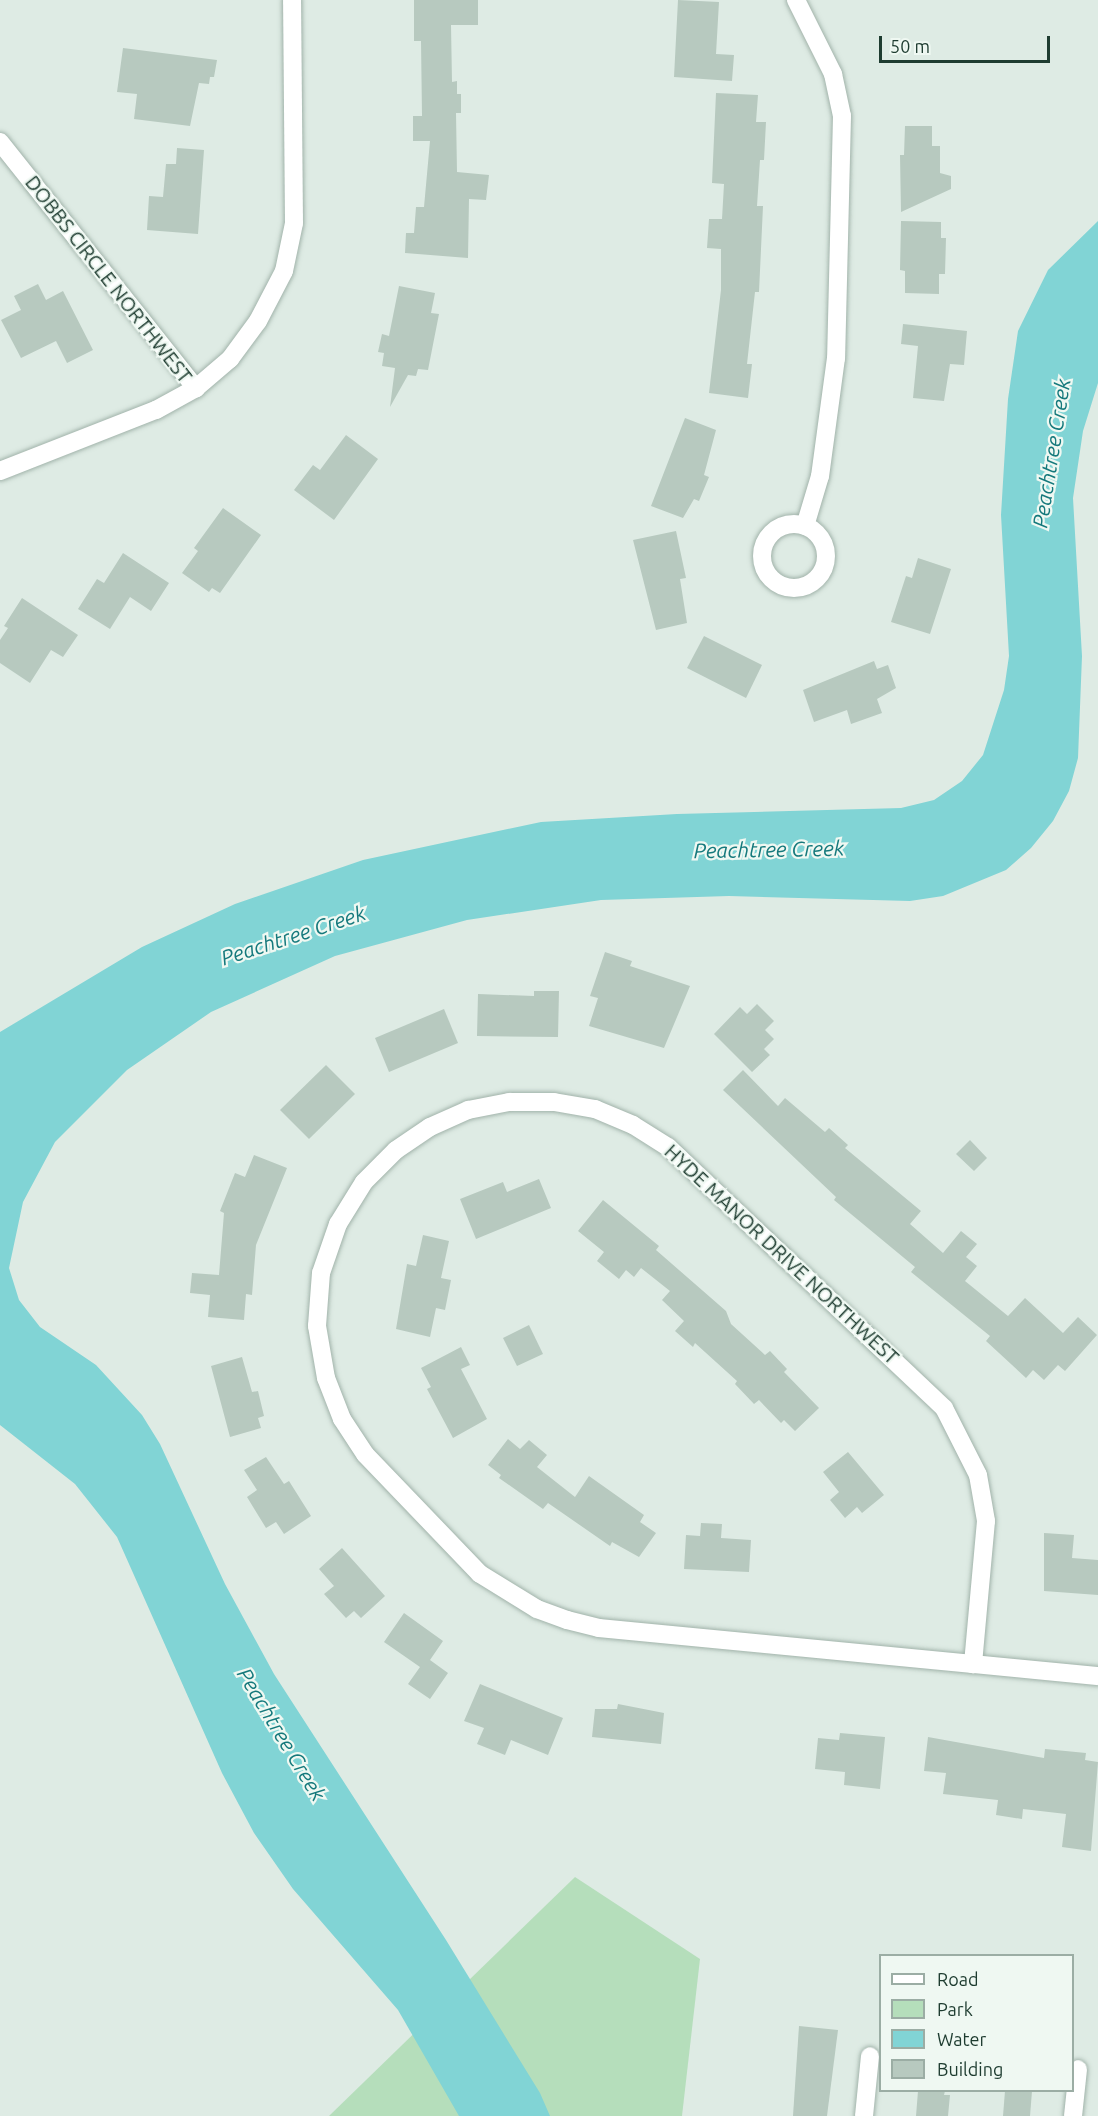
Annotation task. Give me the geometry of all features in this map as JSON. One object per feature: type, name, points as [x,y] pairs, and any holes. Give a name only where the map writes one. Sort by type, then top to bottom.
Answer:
[{"type":"street","points":[[0,471],[156,410],[196,388],[230,359],[258,321],[284,271],[294,223],[292,0]]},
{"type":"street","points":[[796,0],[833,74],[842,116],[836,358],[820,476],[805,526]]},
{"type":"street","name":"DOBBS CIRCLE NORTHWEST","points":[[0,142],[196,388]]},
{"type":"street","name":"HYDE MANOR DRIVE NORTHWEST","points":[[973,1665],[986,1521],[978,1474],[958,1429],[925,1386],[668,1147],[633,1125],[595,1109],[554,1102],[509,1102],[468,1110],[430,1127],[396,1150],[364,1182],[338,1224],[321,1273],[317,1326],[326,1378],[342,1419],[365,1454],[480,1574],[537,1609],[599,1628],[973,1665],[1098,1676]]},
{"type":"street","points":[[864,2116],[870,2056]]},
{"type":"street","points":[[1073,2116],[1078,2069]]},
{"type":"green space","points":[[575,1877],[700,1959],[682,2116],[329,2116]]},
{"type":"water","name":"Peachtree Creek","points":[[1098,221],[1098,383],[1083,431],[1073,498],[1082,656],[1078,758],[1069,791],[1053,821],[1031,848],[1006,870],[943,896],[910,901],[729,896],[601,900],[467,920],[335,956],[211,1012],[127,1070],[55,1142],[23,1202],[9,1268],[19,1300],[40,1327],[96,1365],[142,1415],[160,1444],[225,1584],[274,1674],[446,1940],[540,2093],[550,2116],[459,2116],[398,2010],[293,1889],[254,1833],[222,1773],[117,1537],[75,1484],[0,1425],[0,1032],[142,947],[235,904],[363,860],[541,822],[677,814],[901,808],[934,800],[962,781],[983,755],[1004,690],[1009,656],[1001,515],[1008,399],[1018,331],[1048,270]]},
{"type":"building","points":[[414,0],[478,0],[478,25],[451,25],[452,82],[457,81],[457,94],[461,94],[461,113],[456,113],[457,172],[489,175],[486,200],[469,199],[468,258],[405,253],[406,233],[414,233],[416,207],[424,207],[430,141],[413,141],[413,116],[422,116],[421,41],[414,41]]},
{"type":"building","points":[[678,0],[719,2],[716,54],[734,55],[732,81],[674,77]]},
{"type":"building","points":[[123,48],[217,60],[214,77],[210,77],[209,84],[199,83],[190,126],[134,119],[137,94],[117,92]]},
{"type":"building","points":[[716,93],[758,95],[756,122],[766,122],[764,160],[760,160],[757,206],[763,206],[759,292],[755,292],[747,364],[752,364],[748,398],[709,393],[721,290],[721,249],[707,248],[709,219],[722,219],[724,184],[712,183]]},
{"type":"building","points":[[905,126],[932,126],[932,146],[940,146],[940,173],[951,176],[951,189],[901,212],[900,155],[904,155]]},
{"type":"building","points":[[177,148],[204,150],[198,234],[147,230],[149,196],[163,197],[166,164],[176,164]]},
{"type":"building","points":[[901,221],[941,222],[941,238],[946,238],[945,274],[939,274],[939,294],[905,293],[905,271],[900,270]]},
{"type":"building","points":[[38,284],[46,300],[63,291],[93,350],[67,363],[56,341],[21,358],[1,320],[21,310],[14,296]]},
{"type":"building","points":[[399,286],[435,293],[431,313],[439,314],[428,370],[418,369],[416,376],[408,375],[390,407],[395,368],[382,366],[384,353],[378,352],[382,334],[389,336]]},
{"type":"building","points":[[903,324],[967,331],[964,365],[950,364],[944,401],[913,398],[918,346],[901,344]]},
{"type":"building","points":[[685,418],[716,430],[704,475],[709,477],[699,501],[694,499],[683,518],[651,506]]},
{"type":"building","points":[[346,435],[378,459],[334,520],[294,490],[313,465],[320,470]]},
{"type":"building","points":[[223,508],[261,535],[220,593],[212,588],[209,592],[182,573],[198,551],[194,548]]},
{"type":"building","points":[[676,531],[686,578],[680,579],[687,623],[656,630],[633,540]]},
{"type":"building","points":[[123,553],[169,583],[151,611],[130,597],[110,629],[78,609],[97,579],[104,583]]},
{"type":"building","points":[[918,558],[951,569],[930,634],[891,622],[906,576],[912,578]]},
{"type":"building","points":[[22,598],[78,635],[63,657],[51,650],[30,683],[0,663],[0,640],[8,628],[4,626]]},
{"type":"building","points":[[704,636],[762,665],[746,698],[687,668]]},
{"type":"building","points":[[874,661],[877,669],[888,665],[896,688],[877,699],[882,713],[851,724],[847,710],[814,722],[803,690]]},
{"type":"building","points":[[605,952],[632,961],[630,966],[690,986],[664,1048],[589,1026],[598,998],[590,996]]},
{"type":"building","points":[[534,991],[559,991],[558,1037],[477,1036],[478,994],[534,996]]},
{"type":"building","points":[[757,1004],[774,1021],[765,1030],[774,1039],[764,1049],[770,1055],[752,1072],[714,1034],[740,1007],[747,1014]]},
{"type":"building","points":[[444,1009],[458,1043],[389,1072],[375,1038]]},
{"type":"building","points":[[326,1065],[355,1094],[309,1139],[280,1110]]},
{"type":"building","points":[[743,1070],[778,1106],[785,1098],[825,1132],[829,1128],[848,1145],[845,1148],[921,1211],[910,1224],[943,1253],[961,1231],[977,1244],[966,1257],[977,1266],[965,1281],[1008,1316],[1025,1298],[1063,1333],[1078,1317],[1097,1335],[1065,1371],[1058,1365],[1044,1380],[1033,1370],[1026,1378],[986,1341],[990,1336],[911,1272],[915,1267],[834,1200],[836,1197],[723,1090]]},
{"type":"building","points":[[970,1140],[987,1158],[974,1171],[956,1154]]},
{"type":"building","points":[[254,1155],[287,1168],[256,1245],[252,1295],[246,1294],[244,1320],[208,1317],[210,1295],[190,1293],[192,1273],[219,1275],[224,1213],[220,1211],[235,1173],[245,1177]]},
{"type":"building","points":[[539,1179],[551,1208],[476,1239],[460,1199],[503,1182],[507,1192]]},
{"type":"building","points":[[603,1200],[659,1246],[656,1250],[726,1311],[731,1324],[765,1355],[770,1351],[787,1369],[784,1372],[819,1408],[795,1431],[784,1420],[781,1423],[759,1400],[754,1404],[735,1384],[737,1381],[695,1343],[693,1347],[675,1331],[684,1321],[662,1300],[670,1291],[641,1268],[634,1277],[626,1270],[619,1279],[597,1261],[604,1252],[578,1231]]},
{"type":"building","points":[[423,1235],[449,1241],[441,1278],[451,1280],[445,1310],[436,1308],[430,1337],[396,1329],[407,1264],[416,1266]]},
{"type":"building","points":[[529,1325],[543,1354],[517,1366],[503,1338]]},
{"type":"building","points":[[461,1347],[470,1365],[461,1369],[487,1419],[453,1438],[427,1389],[431,1387],[421,1368]]},
{"type":"building","points":[[242,1357],[252,1392],[258,1391],[264,1416],[258,1418],[261,1428],[230,1437],[211,1366]]},
{"type":"building","points":[[508,1439],[520,1449],[529,1440],[547,1455],[537,1467],[575,1497],[589,1476],[644,1515],[640,1522],[656,1533],[639,1557],[612,1542],[610,1546],[548,1503],[543,1509],[499,1478],[501,1475],[488,1465]]},
{"type":"building","points":[[848,1452],[884,1495],[862,1513],[857,1507],[845,1518],[830,1500],[839,1492],[823,1472]]},
{"type":"building","points":[[266,1457],[284,1484],[289,1481],[311,1516],[284,1534],[276,1522],[266,1528],[247,1497],[257,1490],[244,1470]]},
{"type":"building","points":[[701,1523],[722,1524],[721,1538],[751,1540],[749,1572],[684,1569],[686,1535],[700,1536]]},
{"type":"building","points":[[1044,1533],[1074,1535],[1072,1558],[1098,1560],[1098,1595],[1044,1591]]},
{"type":"building","points":[[342,1548],[385,1596],[361,1618],[354,1611],[346,1618],[324,1594],[334,1586],[319,1569]]},
{"type":"building","points":[[404,1613],[443,1641],[430,1660],[448,1673],[430,1699],[408,1684],[420,1667],[384,1642]]},
{"type":"building","points":[[480,1684],[563,1718],[548,1755],[511,1740],[505,1755],[477,1744],[484,1728],[464,1721]]},
{"type":"building","points":[[618,1704],[664,1713],[661,1744],[592,1737],[595,1709],[617,1709]]},
{"type":"building","points":[[840,1733],[885,1737],[880,1789],[844,1785],[845,1772],[815,1769],[818,1738],[839,1740]]},
{"type":"building","points":[[928,1737],[1044,1758],[1045,1749],[1086,1753],[1085,1760],[1098,1762],[1091,1851],[1062,1847],[1066,1814],[1023,1809],[1022,1819],[996,1815],[998,1800],[943,1794],[946,1773],[924,1771]]},
{"type":"building","points":[[799,2026],[838,2030],[827,2116],[793,2116]]},
{"type":"building","points":[[918,2092],[945,2092],[944,2095],[950,2095],[948,2116],[916,2116]]},
{"type":"building","points":[[1005,2092],[1032,2092],[1030,2116],[1003,2116]]}]
